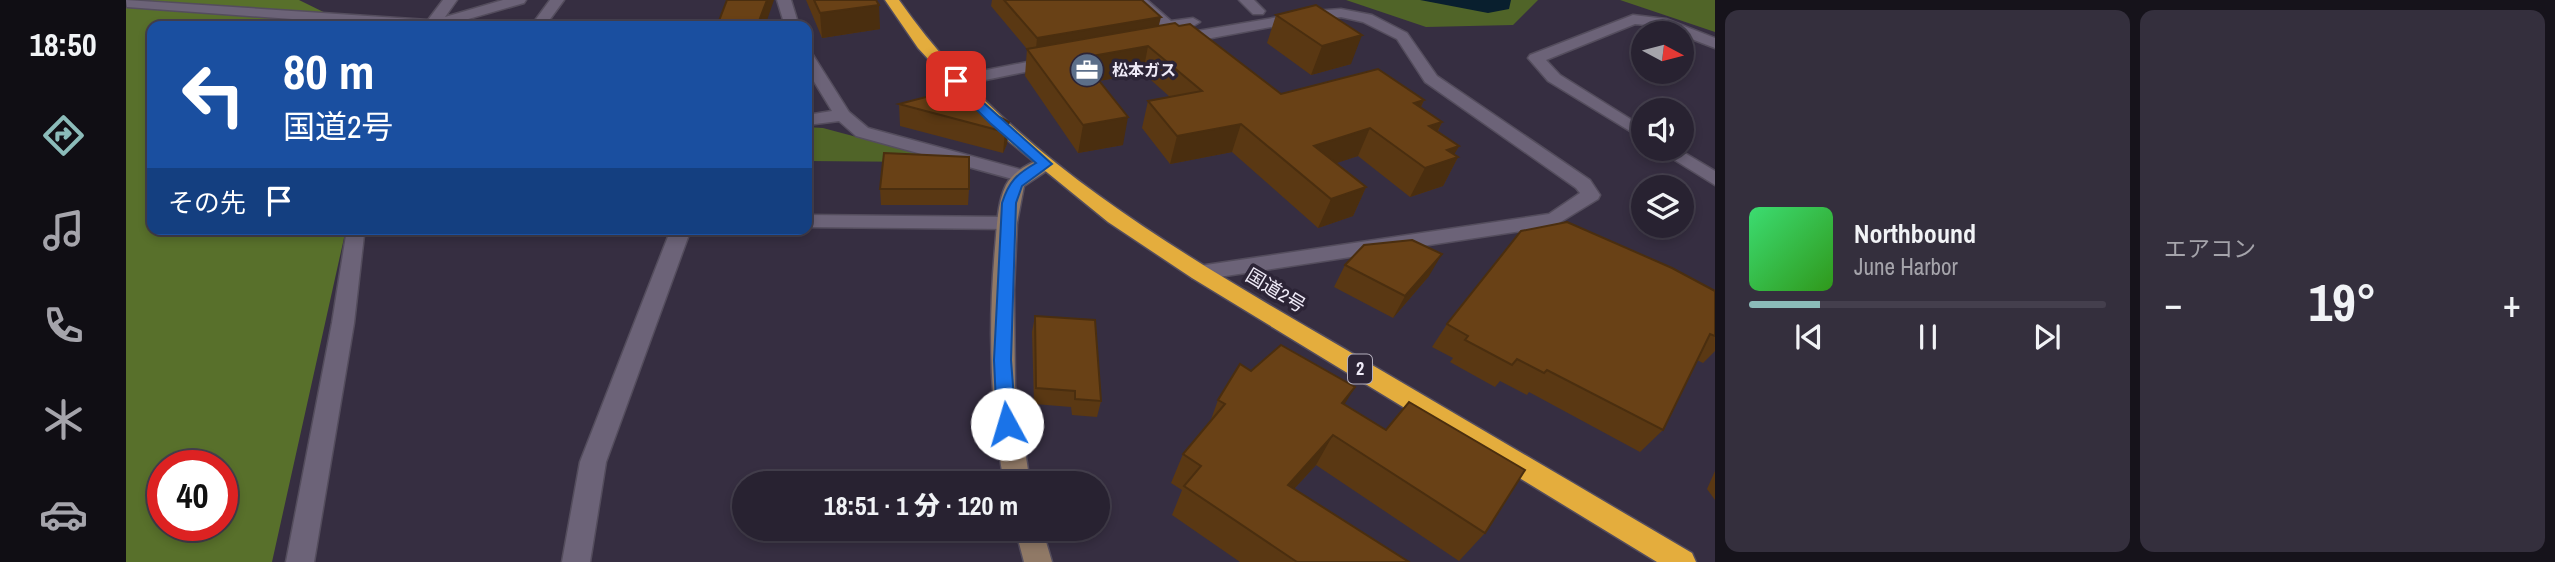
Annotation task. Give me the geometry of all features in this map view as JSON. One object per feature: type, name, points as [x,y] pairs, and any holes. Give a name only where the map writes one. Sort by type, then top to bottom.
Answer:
[{"type":"highway","name":"国道2号","points":[[892,0],[923,45],[995,121],[1045,164],[1115,217],[1199,273],[1680,561]]},
{"type":"street","points":[[127,0],[127,3],[236,12],[383,21]]},
{"type":"street","points":[[236,12],[275,0]]},
{"type":"street","points":[[434,21],[450,0]]},
{"type":"street","points":[[443,21],[519,0]]},
{"type":"street","points":[[542,21],[557,0]]},
{"type":"street","points":[[783,0],[790,21]]},
{"type":"street","points":[[1139,0],[1168,26],[1306,2],[1334,1]]},
{"type":"street","points":[[1246,0],[1258,11]]},
{"type":"street","points":[[1156,43],[1314,15],[1341,13],[1367,18],[1402,36],[1431,79],[1583,184],[1591,195],[1554,220],[1199,273]]},
{"type":"street","points":[[1631,126],[1555,78],[1536,58],[1633,19],[1661,22],[1715,43]]},
{"type":"street","points":[[956,81],[1065,60]]},
{"type":"street","points":[[812,66],[843,116],[862,132],[1023,176]]},
{"type":"street","points":[[812,119],[843,116]]},
{"type":"street","points":[[1686,161],[1715,179]]},
{"type":"street","points":[[1015,471],[1003,402],[1002,349],[1007,223],[1012,192],[1023,176],[1045,164]]},
{"type":"street","points":[[812,220],[1007,223]]},
{"type":"street","points":[[300,562],[343,323],[355,235]]},
{"type":"street","points":[[576,562],[593,462],[679,235]]},
{"type":"street","points":[[1032,541],[1038,562]]},
{"type":"green space","points":[[126,0],[299,0],[342,21],[147,21],[147,235],[345,235],[272,562],[126,562]]},
{"type":"green space","points":[[1346,0],[1538,0],[1513,25],[1426,27]]},
{"type":"green space","points":[[1620,0],[1715,0],[1715,32],[1694,25],[1694,21],[1682,21]]},
{"type":"green space","points":[[812,127],[924,155],[924,162],[812,161]]},
{"type":"water","points":[[1420,0],[1511,0],[1509,9],[1488,13]]},
{"type":"building","points":[[727,0],[767,0],[759,21],[719,21]]},
{"type":"building","points":[[814,0],[876,0],[879,5],[820,13]]},
{"type":"building","points":[[1004,0],[1142,0],[1161,17],[1037,38]]},
{"type":"building","points":[[1316,5],[1362,35],[1322,46],[1276,15]]},
{"type":"building","points":[[1175,23],[1179,26],[1190,24],[1281,94],[1378,69],[1424,100],[1414,103],[1442,122],[1429,126],[1459,146],[1447,150],[1458,157],[1425,168],[1370,128],[1314,146],[1366,187],[1331,199],[1241,124],[1177,136],[1148,101],[1202,91],[1148,46],[1081,58],[1128,117],[1083,125],[1027,49]]},
{"type":"building","points":[[949,91],[1009,122],[1005,132],[899,104]]},
{"type":"building","points":[[884,153],[969,157],[969,189],[880,189]]},
{"type":"building","points":[[1567,222],[1672,268],[1715,291],[1715,336],[1710,334],[1663,430],[1547,370],[1544,373],[1517,359],[1512,365],[1465,340],[1468,336],[1447,324],[1521,231]]},
{"type":"building","points":[[1412,240],[1442,254],[1405,296],[1345,265],[1364,245]]},
{"type":"building","points":[[1035,316],[1095,320],[1101,401],[1075,399],[1075,391],[1036,388]]},
{"type":"building","points":[[1281,345],[1355,387],[1342,403],[1386,430],[1409,402],[1525,470],[1485,533],[1333,435],[1288,485],[1409,562],[1297,562],[1184,486],[1201,466],[1183,454],[1225,404],[1218,400],[1240,364],[1251,371]]},
{"type":"place","name":"松本ガス","points":[[1087,70]]},
{"type":"route","points":[[956,81],[995,121],[1045,164],[1023,176],[1015,184],[1009,203],[1002,360],[1003,402],[1007,424]]}]
